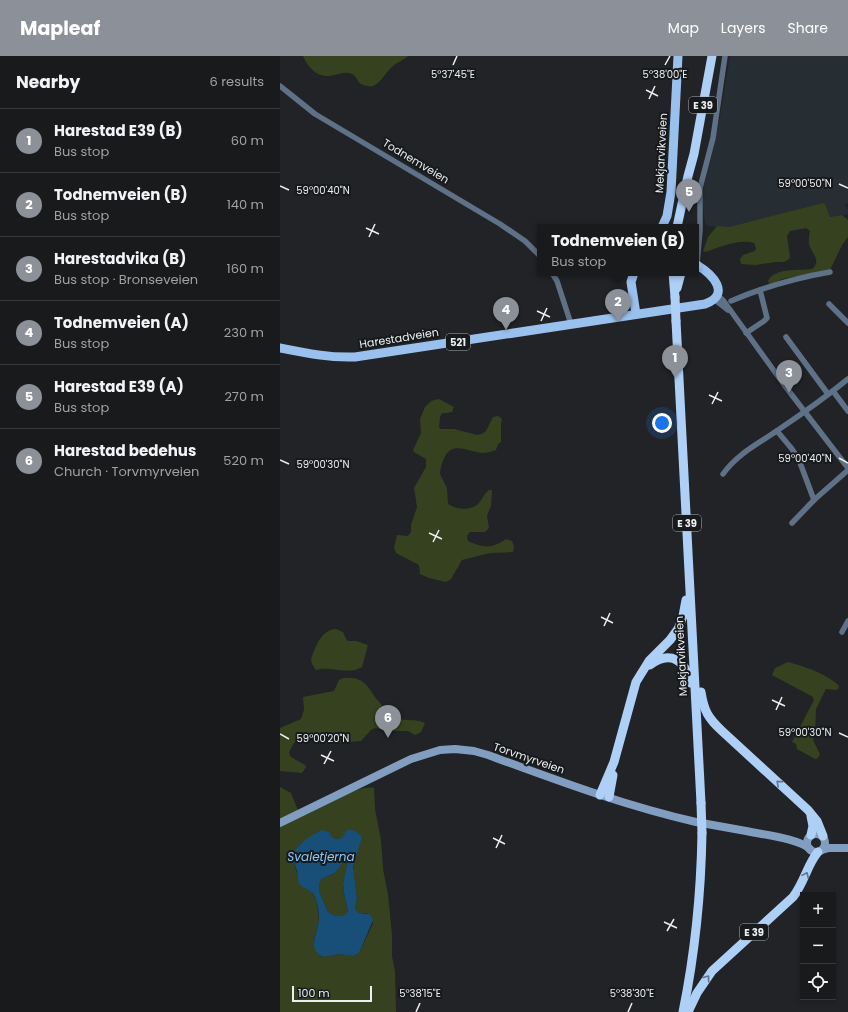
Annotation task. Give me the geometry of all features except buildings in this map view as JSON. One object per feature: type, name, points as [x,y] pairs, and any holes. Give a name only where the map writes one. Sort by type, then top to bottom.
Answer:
[{"type":"highway","name":"E 39","points":[[679,224],[694,154],[712,56]]},
{"type":"highway","name":"E 39","points":[[684,224],[692,177],[694,154]]},
{"type":"highway","name":"Mekjarvikveien","points":[[673,276],[676,294]]},
{"type":"highway","name":"Mekjarvikveien","points":[[676,276],[676,321],[702,833],[701,884],[695,949],[683,1012]]},
{"type":"highway","name":"E 39","points":[[676,294],[680,276]]},
{"type":"highway","name":"E 39","points":[[605,796],[634,690],[641,672],[649,661],[674,635],[681,623],[685,608],[689,576]]},
{"type":"highway","name":"E 39","points":[[641,672],[660,659],[675,659],[684,665],[687,670],[695,696]]},
{"type":"highway","name":"E 39","points":[[694,678],[700,690],[704,709],[714,724],[808,810],[817,821],[824,837]]},
{"type":"highway","points":[[808,810],[812,822],[810,836]]},
{"type":"highway","name":"E 39","points":[[688,1012],[697,993],[712,971],[792,897],[803,881],[817,850]]},
{"type":"main road","name":"Mekjarvikveien","points":[[663,224],[671,192],[678,56]]},
{"type":"main road","points":[[699,267],[709,273],[714,279],[718,288],[716,297]]},
{"type":"main road","points":[[633,276],[631,282],[636,314]]},
{"type":"main road","name":"Harestadveien","points":[[280,348],[320,356],[338,358],[355,357],[705,304],[716,297]]},
{"type":"main road","name":"Torvmyrveien","points":[[280,823],[411,759],[440,750],[455,749],[488,755],[605,796],[695,822],[781,838],[804,844],[817,850]]},
{"type":"main road","points":[[817,833],[848,847],[817,850],[807,842],[810,836],[817,833]]},
{"type":"main road","name":"Torvmyrveien","points":[[781,838],[804,838],[810,836]]},
{"type":"main road","points":[[817,850],[825,846],[824,837]]},
{"type":"street","points":[[699,239],[700,188],[713,138],[725,56]]},
{"type":"street","name":"Todnemveien","points":[[280,86],[315,114],[500,224],[525,241],[537,253]]},
{"type":"street","points":[[731,301],[770,285],[830,272]]},
{"type":"street","points":[[554,276],[560,288],[571,324]]},
{"type":"street","points":[[746,333],[767,318],[760,290]]},
{"type":"street","points":[[716,297],[731,312],[804,412],[848,469],[814,500],[792,523]]},
{"type":"street","points":[[830,304],[848,323]]},
{"type":"street","points":[[786,337],[830,393],[848,410]]},
{"type":"street","points":[[722,474],[736,458],[804,412],[848,379]]},
{"type":"street","points":[[777,431],[799,460],[814,500]]},
{"type":"street","points":[[842,632],[848,621]]},
{"type":"shaded area","points":[[730,56],[848,56],[848,203],[844,205],[848,210],[848,214],[830,217],[825,204],[823,203],[729,227],[709,226],[705,224],[703,189],[720,116]]},
{"type":"green space","points":[[303,56],[408,56],[388,71],[379,82],[371,86],[361,84],[356,77],[349,73],[331,76],[320,75],[312,70]]},
{"type":"green space","points":[[823,203],[825,204],[830,217],[842,215],[848,220],[848,237],[842,245],[830,270],[782,279],[770,285],[768,281],[776,274],[788,270],[812,269],[815,266],[816,258],[809,243],[810,231],[806,228],[790,231],[787,236],[790,257],[784,262],[756,265],[741,264],[740,259],[743,255],[755,251],[756,248],[754,243],[751,242],[734,243],[705,252],[703,251],[708,237],[717,226],[729,227]]},
{"type":"green space","points":[[439,399],[454,407],[452,412],[442,413],[439,427],[441,429],[454,429],[477,435],[486,431],[493,417],[498,416],[502,419],[501,442],[498,444],[496,450],[483,453],[461,448],[452,449],[444,458],[440,474],[447,488],[448,504],[455,508],[464,509],[476,506],[489,490],[492,490],[491,506],[487,516],[489,528],[485,532],[470,532],[467,536],[468,541],[478,545],[492,546],[506,539],[512,541],[514,546],[513,552],[490,553],[462,560],[451,579],[446,582],[420,574],[419,565],[396,553],[394,548],[397,535],[408,536],[411,532],[411,525],[417,507],[414,488],[426,467],[426,459],[413,450],[421,433],[420,419],[425,407],[431,401]]},
{"type":"green space","points":[[336,629],[343,632],[348,641],[356,641],[368,645],[362,667],[351,671],[327,669],[316,670],[311,659],[317,644],[326,632]]},
{"type":"green space","points":[[788,662],[822,674],[839,686],[836,690],[826,689],[816,709],[815,735],[813,740],[820,754],[818,758],[815,759],[797,749],[796,744],[792,742],[814,700],[813,697],[772,675],[775,668]]},
{"type":"green space","points":[[343,678],[358,679],[363,681],[383,706],[398,718],[425,723],[421,732],[415,735],[408,731],[393,731],[375,728],[371,730],[361,741],[327,744],[306,734],[295,742],[289,753],[291,757],[305,765],[306,767],[302,773],[280,771],[280,728],[301,719],[304,710],[303,697],[334,691],[339,680]]},
{"type":"green space","points":[[280,787],[291,793],[299,813],[359,789],[374,788],[375,809],[381,840],[383,869],[388,895],[392,935],[396,1012],[280,1012]],"holes":[[[320,831],[335,839],[342,838],[344,836],[355,859],[353,870],[357,899],[355,909],[359,913],[367,913],[373,923],[359,953],[353,956],[340,954],[323,957],[320,956],[314,942],[319,923],[317,902],[311,890],[300,884],[294,862],[299,845]]]},
{"type":"green space","points":[[344,861],[347,862],[343,883],[348,911],[345,915],[335,916],[328,912],[319,891],[319,886],[321,879],[335,873]]},
{"type":"water","name":"Svaletjerna","points":[[322,830],[329,832],[335,839],[342,838],[348,830],[357,832],[362,837],[353,867],[357,899],[355,909],[359,913],[369,914],[373,920],[359,953],[353,956],[340,954],[323,957],[315,949],[314,944],[319,922],[317,902],[312,892],[302,886],[298,880],[297,870],[293,859],[294,854],[299,845]],"holes":[[[344,861],[347,862],[343,883],[348,911],[345,915],[335,916],[328,912],[319,891],[319,886],[321,879],[335,873]]]},
{"type":"place","name":"Harestad E39 (A)","points":[[689,212]]},
{"type":"place","name":"Todnemveien (B)","points":[[618,322]]},
{"type":"place","name":"Todnemveien (A)","points":[[506,330]]},
{"type":"place","name":"Harestad E39 (B)","points":[[675,378]]},
{"type":"place","name":"Harestadvika (B)","points":[[789,393]]},
{"type":"place","name":"Harestad bedehus","points":[[388,738]]}]
